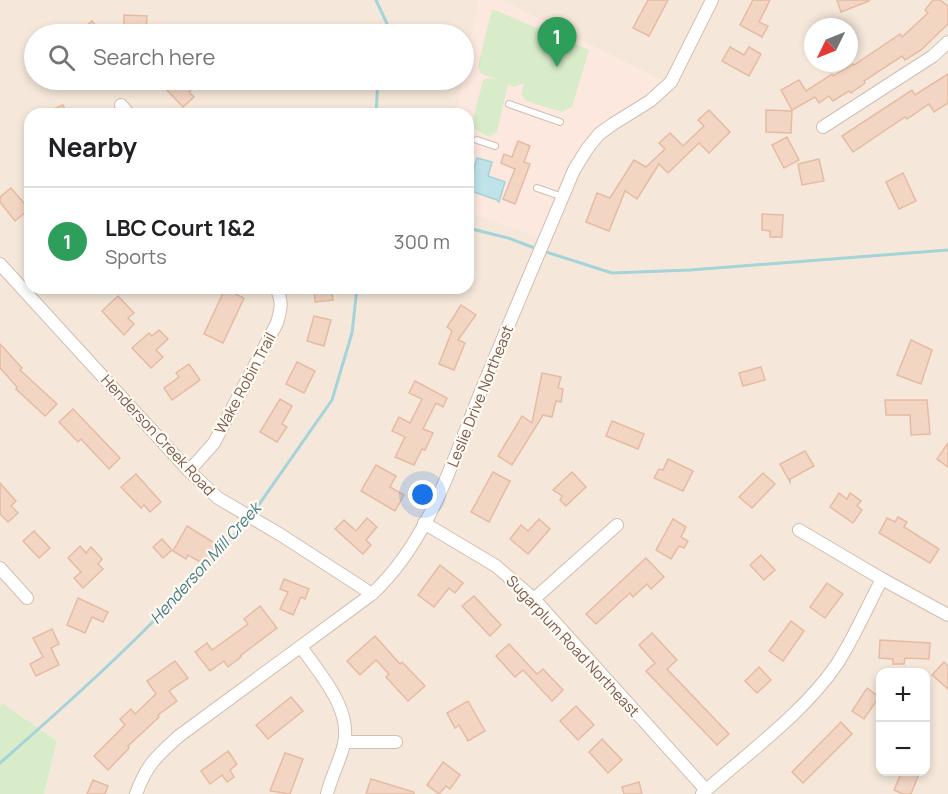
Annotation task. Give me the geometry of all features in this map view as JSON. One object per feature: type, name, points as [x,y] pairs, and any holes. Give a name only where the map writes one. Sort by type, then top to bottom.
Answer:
[{"type":"street","name":"Leslie Drive Northeast","points":[[136,794],[143,774],[153,759],[179,736],[372,594],[386,581],[401,561],[424,523],[452,466],[485,381],[574,170],[599,134],[650,101],[671,82],[712,0]]},
{"type":"street","points":[[823,127],[933,56],[948,42]]},
{"type":"street","name":"Henderson Creek Road","points":[[0,264],[24,290]]},
{"type":"street","name":"Henderson Creek Road","points":[[27,294],[189,471],[218,498],[372,594]]},
{"type":"street","name":"Wake Robin Trail","points":[[189,471],[214,443],[277,323],[281,308],[279,294]]},
{"type":"street","name":"Sugarplum Road Northeast","points":[[424,523],[496,566],[534,599],[703,792]]},
{"type":"street","points":[[534,599],[617,525]]},
{"type":"street","points":[[799,530],[948,615]]},
{"type":"street","points":[[0,568],[27,598]]},
{"type":"street","points":[[703,792],[790,716],[819,686],[837,663],[882,579]]},
{"type":"street","points":[[301,647],[337,700],[345,729],[344,742],[327,794]]},
{"type":"street","points":[[344,742],[396,742]]},
{"type":"lane","points":[[509,104],[560,122]]},
{"type":"lane","points":[[477,140],[495,146]]},
{"type":"lane","points":[[537,188],[562,197]]},
{"type":"shaded area","points":[[0,0],[479,0],[474,26],[474,24],[24,24],[24,90],[462,90],[458,108],[24,108],[24,294],[474,294],[474,213],[544,239],[587,145],[666,83],[500,0],[948,0],[948,794],[44,794],[57,741],[2,703],[0,705]]},
{"type":"shaded area","points":[[479,0],[500,0],[666,83],[587,145],[544,239],[474,213],[474,108],[458,108],[462,90],[474,90],[474,26]]},
{"type":"green space","points":[[492,9],[589,50],[572,107],[562,112],[526,101],[521,94],[524,83],[514,87],[508,84],[497,132],[489,137],[475,129],[474,115],[483,80],[488,78],[501,81],[480,73],[478,66]]},
{"type":"green space","points":[[2,703],[57,741],[44,794],[0,794],[0,705]]},
{"type":"water","points":[[477,158],[492,162],[488,176],[505,182],[499,202],[474,192],[474,169]]},
{"type":"building","points":[[648,0],[668,0],[649,36],[633,28]]},
{"type":"building","points":[[753,0],[770,0],[759,22],[768,26],[762,37],[740,25]]},
{"type":"building","points":[[837,0],[869,0],[869,1],[841,12]]},
{"type":"building","points":[[933,0],[940,0],[948,6],[948,24],[921,50],[905,60],[902,56],[864,81],[865,83],[851,93],[849,91],[833,101],[829,96],[819,103],[815,97],[792,110],[781,90],[799,80],[806,91],[832,74],[833,76],[840,72],[858,72],[858,62],[900,34],[902,37],[928,13],[925,10]]},
{"type":"building","points":[[124,15],[147,16],[146,24],[124,24]]},
{"type":"building","points":[[730,47],[744,55],[749,47],[761,54],[749,76],[722,61]]},
{"type":"building","points":[[948,74],[948,103],[934,112],[929,104],[907,119],[905,117],[853,152],[842,136],[912,90],[915,95]]},
{"type":"building","points":[[167,90],[191,90],[189,92],[194,97],[183,107]]},
{"type":"building","points":[[709,110],[730,132],[709,153],[699,143],[668,173],[659,164],[637,199],[625,191],[609,231],[586,222],[597,193],[610,198],[634,160],[646,167],[665,149],[659,143],[670,133],[683,146],[704,126],[698,120]]},
{"type":"building","points":[[766,110],[792,111],[791,133],[766,132]]},
{"type":"building","points":[[787,137],[799,160],[784,168],[772,145]]},
{"type":"building","points":[[518,141],[530,146],[524,162],[530,164],[515,204],[503,199],[515,169],[501,163],[504,154],[512,157]]},
{"type":"building","points":[[819,159],[824,181],[802,185],[798,164]]},
{"type":"building","points":[[903,173],[916,201],[899,209],[886,182]]},
{"type":"building","points":[[11,188],[24,203],[24,213],[15,221],[0,202],[0,197]]},
{"type":"building","points":[[762,214],[783,215],[782,237],[770,237],[770,231],[762,230]]},
{"type":"building","points":[[223,294],[236,294],[244,298],[223,343],[204,334]]},
{"type":"building","points":[[314,294],[332,294],[333,300],[315,302]]},
{"type":"building","points":[[118,296],[134,313],[128,318],[134,324],[124,335],[102,311]]},
{"type":"building","points":[[461,305],[476,315],[458,340],[465,343],[454,370],[439,364],[452,331],[447,327]]},
{"type":"building","points":[[314,316],[331,320],[324,346],[307,341]]},
{"type":"building","points":[[159,330],[168,339],[156,350],[163,357],[151,368],[132,348],[149,333],[152,336]]},
{"type":"building","points":[[911,340],[932,350],[921,384],[897,375]]},
{"type":"building","points":[[0,344],[22,368],[20,370],[57,404],[45,416],[16,389],[17,387],[0,368]]},
{"type":"building","points":[[297,362],[315,371],[304,393],[286,384]]},
{"type":"building","points":[[189,364],[200,380],[172,400],[164,388],[179,377],[176,373]]},
{"type":"building","points":[[761,367],[765,380],[743,386],[739,373]]},
{"type":"building","points":[[542,373],[561,377],[558,388],[563,389],[561,402],[556,401],[552,417],[543,415],[512,465],[498,456],[522,416],[532,423]]},
{"type":"building","points":[[415,381],[447,398],[443,407],[436,403],[423,429],[433,433],[425,450],[422,449],[414,465],[395,457],[405,437],[392,431],[399,417],[410,423],[422,399],[409,393]]},
{"type":"building","points":[[280,399],[292,406],[282,424],[287,427],[277,442],[260,432]]},
{"type":"building","points":[[885,400],[927,400],[930,434],[911,435],[910,415],[886,415]]},
{"type":"building","points":[[73,409],[120,458],[109,469],[81,439],[78,442],[59,422]]},
{"type":"building","points":[[612,421],[644,434],[638,449],[606,436]]},
{"type":"building","points":[[948,443],[948,467],[937,459]]},
{"type":"building","points":[[805,451],[814,466],[790,479],[790,482],[780,464]]},
{"type":"building","points":[[668,459],[693,471],[683,491],[654,478],[659,469],[663,470]]},
{"type":"building","points":[[376,465],[396,476],[390,487],[404,495],[395,511],[361,491]]},
{"type":"building","points":[[493,472],[510,481],[489,522],[471,512]]},
{"type":"building","points":[[572,472],[586,487],[566,506],[560,500],[562,496],[553,490]]},
{"type":"building","points":[[763,473],[775,484],[752,508],[739,497]]},
{"type":"building","points":[[136,474],[161,502],[150,512],[144,505],[141,508],[121,487]]},
{"type":"building","points":[[0,483],[16,501],[11,506],[18,513],[8,522],[0,514]]},
{"type":"building","points":[[839,493],[847,499],[850,493],[861,501],[857,506],[862,510],[853,523],[830,507]]},
{"type":"building","points":[[898,517],[907,522],[904,527],[939,549],[930,563],[879,533],[887,518],[895,522]]},
{"type":"building","points":[[367,518],[377,527],[366,540],[371,545],[363,554],[335,529],[344,520],[356,531]]},
{"type":"building","points":[[539,519],[550,529],[528,554],[510,539],[521,525],[528,531]]},
{"type":"building","points":[[673,519],[686,527],[681,537],[688,541],[684,548],[679,546],[671,559],[656,550]]},
{"type":"building","points":[[187,526],[221,547],[209,567],[188,555],[186,559],[173,551]]},
{"type":"building","points":[[34,531],[50,548],[39,558],[23,541]]},
{"type":"building","points":[[162,539],[172,550],[163,558],[153,547]]},
{"type":"building","points":[[80,546],[86,553],[91,547],[102,559],[98,564],[103,569],[83,588],[74,578],[81,572],[68,558]]},
{"type":"building","points":[[761,555],[775,570],[764,580],[750,565]]},
{"type":"building","points":[[646,558],[664,577],[651,589],[647,584],[633,597],[630,593],[596,624],[586,614]]},
{"type":"building","points":[[440,565],[463,583],[455,593],[449,588],[434,607],[418,595]]},
{"type":"building","points":[[284,579],[309,589],[305,599],[301,597],[293,615],[280,609],[288,592],[280,589]]},
{"type":"building","points":[[827,583],[843,594],[825,618],[810,607]]},
{"type":"building","points":[[474,596],[501,625],[490,636],[462,606]]},
{"type":"building","points":[[78,598],[108,612],[103,622],[92,617],[85,633],[67,625]]},
{"type":"building","points":[[260,606],[277,628],[228,667],[224,661],[210,671],[195,652],[207,643],[212,650],[248,624],[244,619]]},
{"type":"building","points":[[791,621],[804,631],[783,661],[769,651]]},
{"type":"building","points":[[52,629],[59,644],[51,648],[59,665],[36,676],[30,664],[43,657],[33,638]]},
{"type":"building","points":[[652,633],[677,660],[667,669],[729,734],[717,745],[646,671],[655,663],[639,645]]},
{"type":"building","points":[[375,636],[400,664],[402,662],[425,686],[408,701],[386,677],[389,674],[376,660],[360,675],[347,661]]},
{"type":"building","points":[[880,640],[930,643],[929,659],[905,658],[904,664],[893,664],[893,659],[879,658]]},
{"type":"building","points":[[509,644],[537,674],[543,669],[563,690],[552,701],[523,670],[515,677],[496,656]]},
{"type":"building","points":[[175,661],[188,678],[169,691],[177,701],[158,715],[159,717],[128,746],[129,748],[108,770],[94,756],[125,725],[120,719],[131,709],[135,714],[156,694],[147,681]]},
{"type":"building","points":[[944,662],[948,666],[948,689],[932,675]]},
{"type":"building","points":[[759,667],[771,680],[757,693],[745,681]]},
{"type":"building","points":[[867,688],[876,695],[876,701],[864,719],[852,711]]},
{"type":"building","points":[[291,697],[303,711],[268,739],[256,725]]},
{"type":"building","points":[[468,701],[485,731],[468,741],[459,725],[455,728],[447,713]]},
{"type":"building","points":[[576,706],[594,725],[578,740],[560,721]]},
{"type":"building","points":[[841,722],[852,734],[803,783],[792,772]]},
{"type":"building","points":[[602,739],[622,760],[608,773],[589,752]]},
{"type":"building","points":[[228,751],[237,764],[230,770],[234,777],[227,782],[222,775],[210,784],[201,771]]},
{"type":"building","points":[[285,753],[303,759],[290,794],[270,791]]},
{"type":"building","points":[[443,762],[460,775],[450,789],[446,786],[439,794],[427,785]]},
{"type":"building","points":[[900,776],[918,776],[911,794],[903,794],[894,790]]},
{"type":"building","points":[[371,779],[414,792],[414,794],[366,794]]},
{"type":"building","points":[[93,780],[108,786],[105,794],[87,794]]},
{"type":"building","points":[[639,782],[642,794],[624,794],[622,787]]},
{"type":"waterway","name":"Henderson Mill Creek","points":[[376,0],[387,24]]},
{"type":"waterway","name":"Henderson Mill Creek","points":[[376,108],[377,90]]},
{"type":"waterway","points":[[474,230],[508,238],[537,249]]},
{"type":"waterway","points":[[543,251],[612,273],[690,270],[948,250]]},
{"type":"waterway","name":"Henderson Mill Creek","points":[[253,513],[332,400],[352,333],[356,294]]},
{"type":"waterway","name":"Henderson Mill Creek","points":[[215,556],[247,521]]},
{"type":"waterway","name":"Henderson Mill Creek","points":[[0,763],[108,666],[209,563]]},
{"type":"place","name":"LBC Court 1&2","points":[[557,67]]}]
